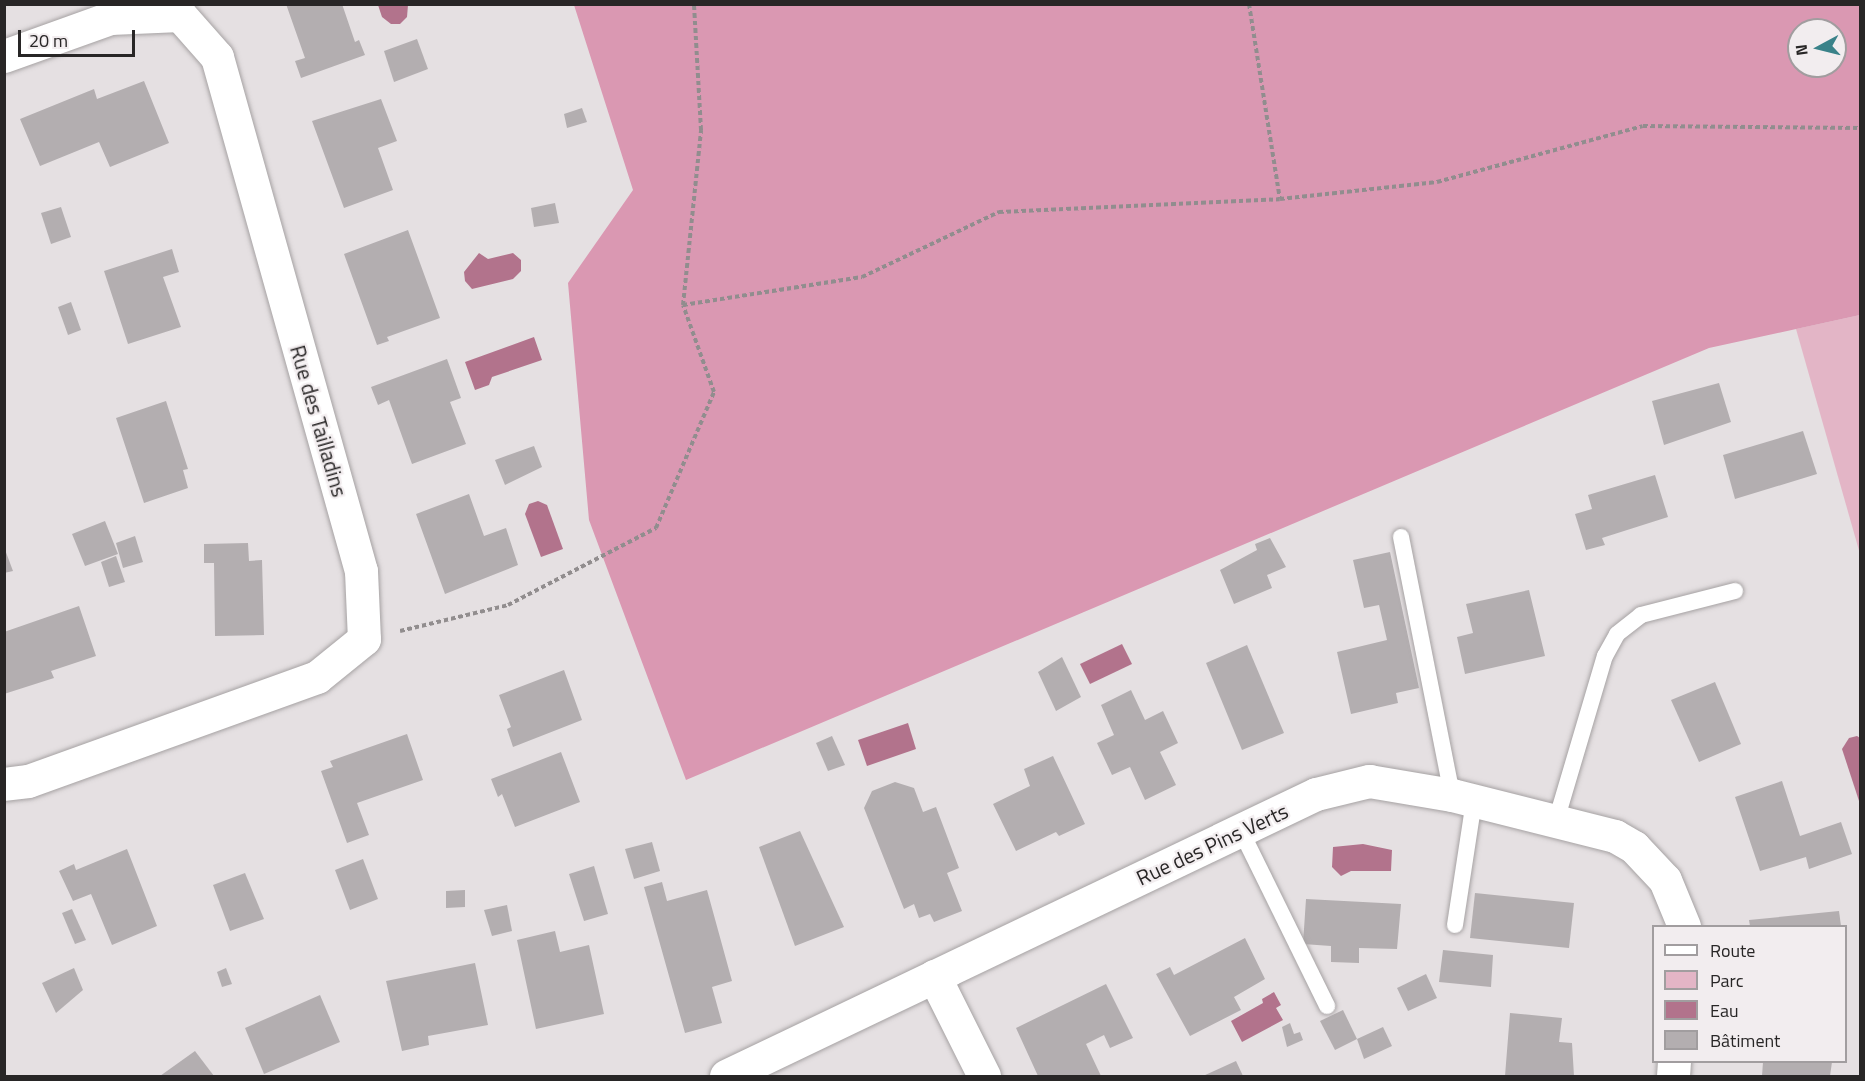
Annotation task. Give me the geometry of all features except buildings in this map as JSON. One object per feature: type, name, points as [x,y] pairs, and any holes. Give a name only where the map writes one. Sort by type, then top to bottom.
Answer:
[{"type":"street","name":"Rue des Tailladins","points":[[4,56],[110,18],[180,15],[217,57],[361,571],[364,639]]},
{"type":"street","points":[[4,784],[28,781],[317,677],[364,639]]},
{"type":"street","name":"Rue des Pins Verts","points":[[726,1077],[1316,794],[1369,781],[1463,798],[1615,836],[1634,847],[1665,880],[1683,925]]},
{"type":"street","points":[[934,976],[984,1077]]},
{"type":"lane","points":[[1401,537],[1463,798],[1455,925]]},
{"type":"lane","points":[[1556,821],[1605,656],[1617,634],[1641,615],[1735,591]]},
{"type":"lane","points":[[1241,831],[1327,1006]]},
{"type":"path","points":[[364,639],[508,605],[656,528],[714,392],[683,305],[701,130],[694,4]]},
{"type":"path","points":[[1249,4],[1280,199]]},
{"type":"path","points":[[683,305],[862,277],[999,212],[1280,199],[1437,182],[1643,126],[1860,128]]},
{"type":"green space","points":[[1860,315],[1860,554],[1796,329]]},
{"type":"shaded area","points":[[574,5],[1860,5],[1860,315],[1709,348],[686,780],[589,520],[568,283],[633,190]]},
{"type":"water","points":[[378,5],[408,5],[407,17],[400,24],[391,24],[382,17]]},
{"type":"water","points":[[479,253],[488,259],[513,253],[521,260],[521,271],[513,279],[472,289],[465,281],[464,272]]},
{"type":"water","points":[[534,337],[542,360],[492,377],[489,385],[475,390],[465,362]]},
{"type":"water","points":[[538,501],[547,505],[563,549],[541,557],[525,514],[529,504]]},
{"type":"water","points":[[1122,644],[1132,664],[1090,684],[1080,664]]},
{"type":"water","points":[[908,723],[916,749],[867,766],[858,740]]},
{"type":"water","points":[[1857,736],[1860,738],[1860,804],[1842,749],[1849,738]]},
{"type":"water","points":[[1363,844],[1392,850],[1391,871],[1351,871],[1341,876],[1332,867],[1333,847]]},
{"type":"water","points":[[1274,992],[1281,1005],[1276,1008],[1283,1020],[1242,1042],[1231,1021],[1263,1003],[1262,999]]}]
